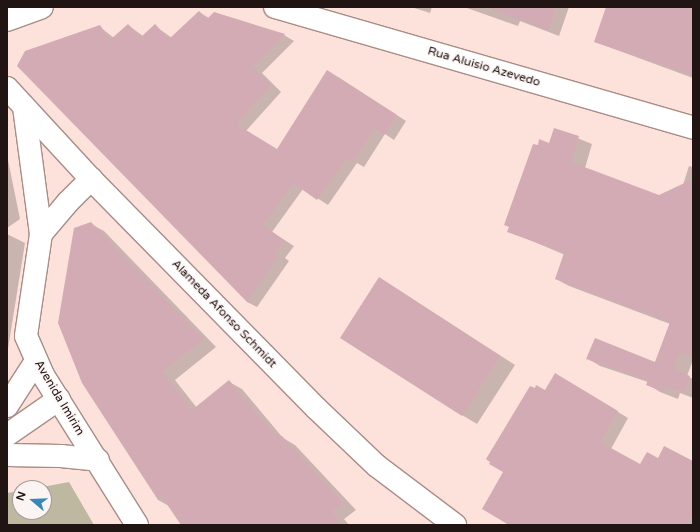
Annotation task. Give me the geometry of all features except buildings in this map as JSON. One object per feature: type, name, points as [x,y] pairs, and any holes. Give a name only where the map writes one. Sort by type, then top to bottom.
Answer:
[{"type":"main road","points":[[7,20],[42,7]]},
{"type":"main road","name":"Rua Aluisio Azevedo","points":[[275,7],[693,128]]},
{"type":"main road","name":"Alameda Afonso Schmidt","points":[[7,88],[91,179],[316,408],[377,466],[455,525]]},
{"type":"main road","name":"Avenida Imirim","points":[[24,108],[41,234],[26,330],[36,361],[137,525]]},
{"type":"main road","points":[[41,234],[68,202],[91,179]]},
{"type":"main road","points":[[7,406],[36,361]]},
{"type":"main road","points":[[7,435],[59,399]]},
{"type":"main road","points":[[7,455],[61,456],[98,460]]},
{"type":"shaded area","points":[[69,482],[94,525],[7,525],[7,493],[12,492],[12,520],[52,520],[52,485]]}]
